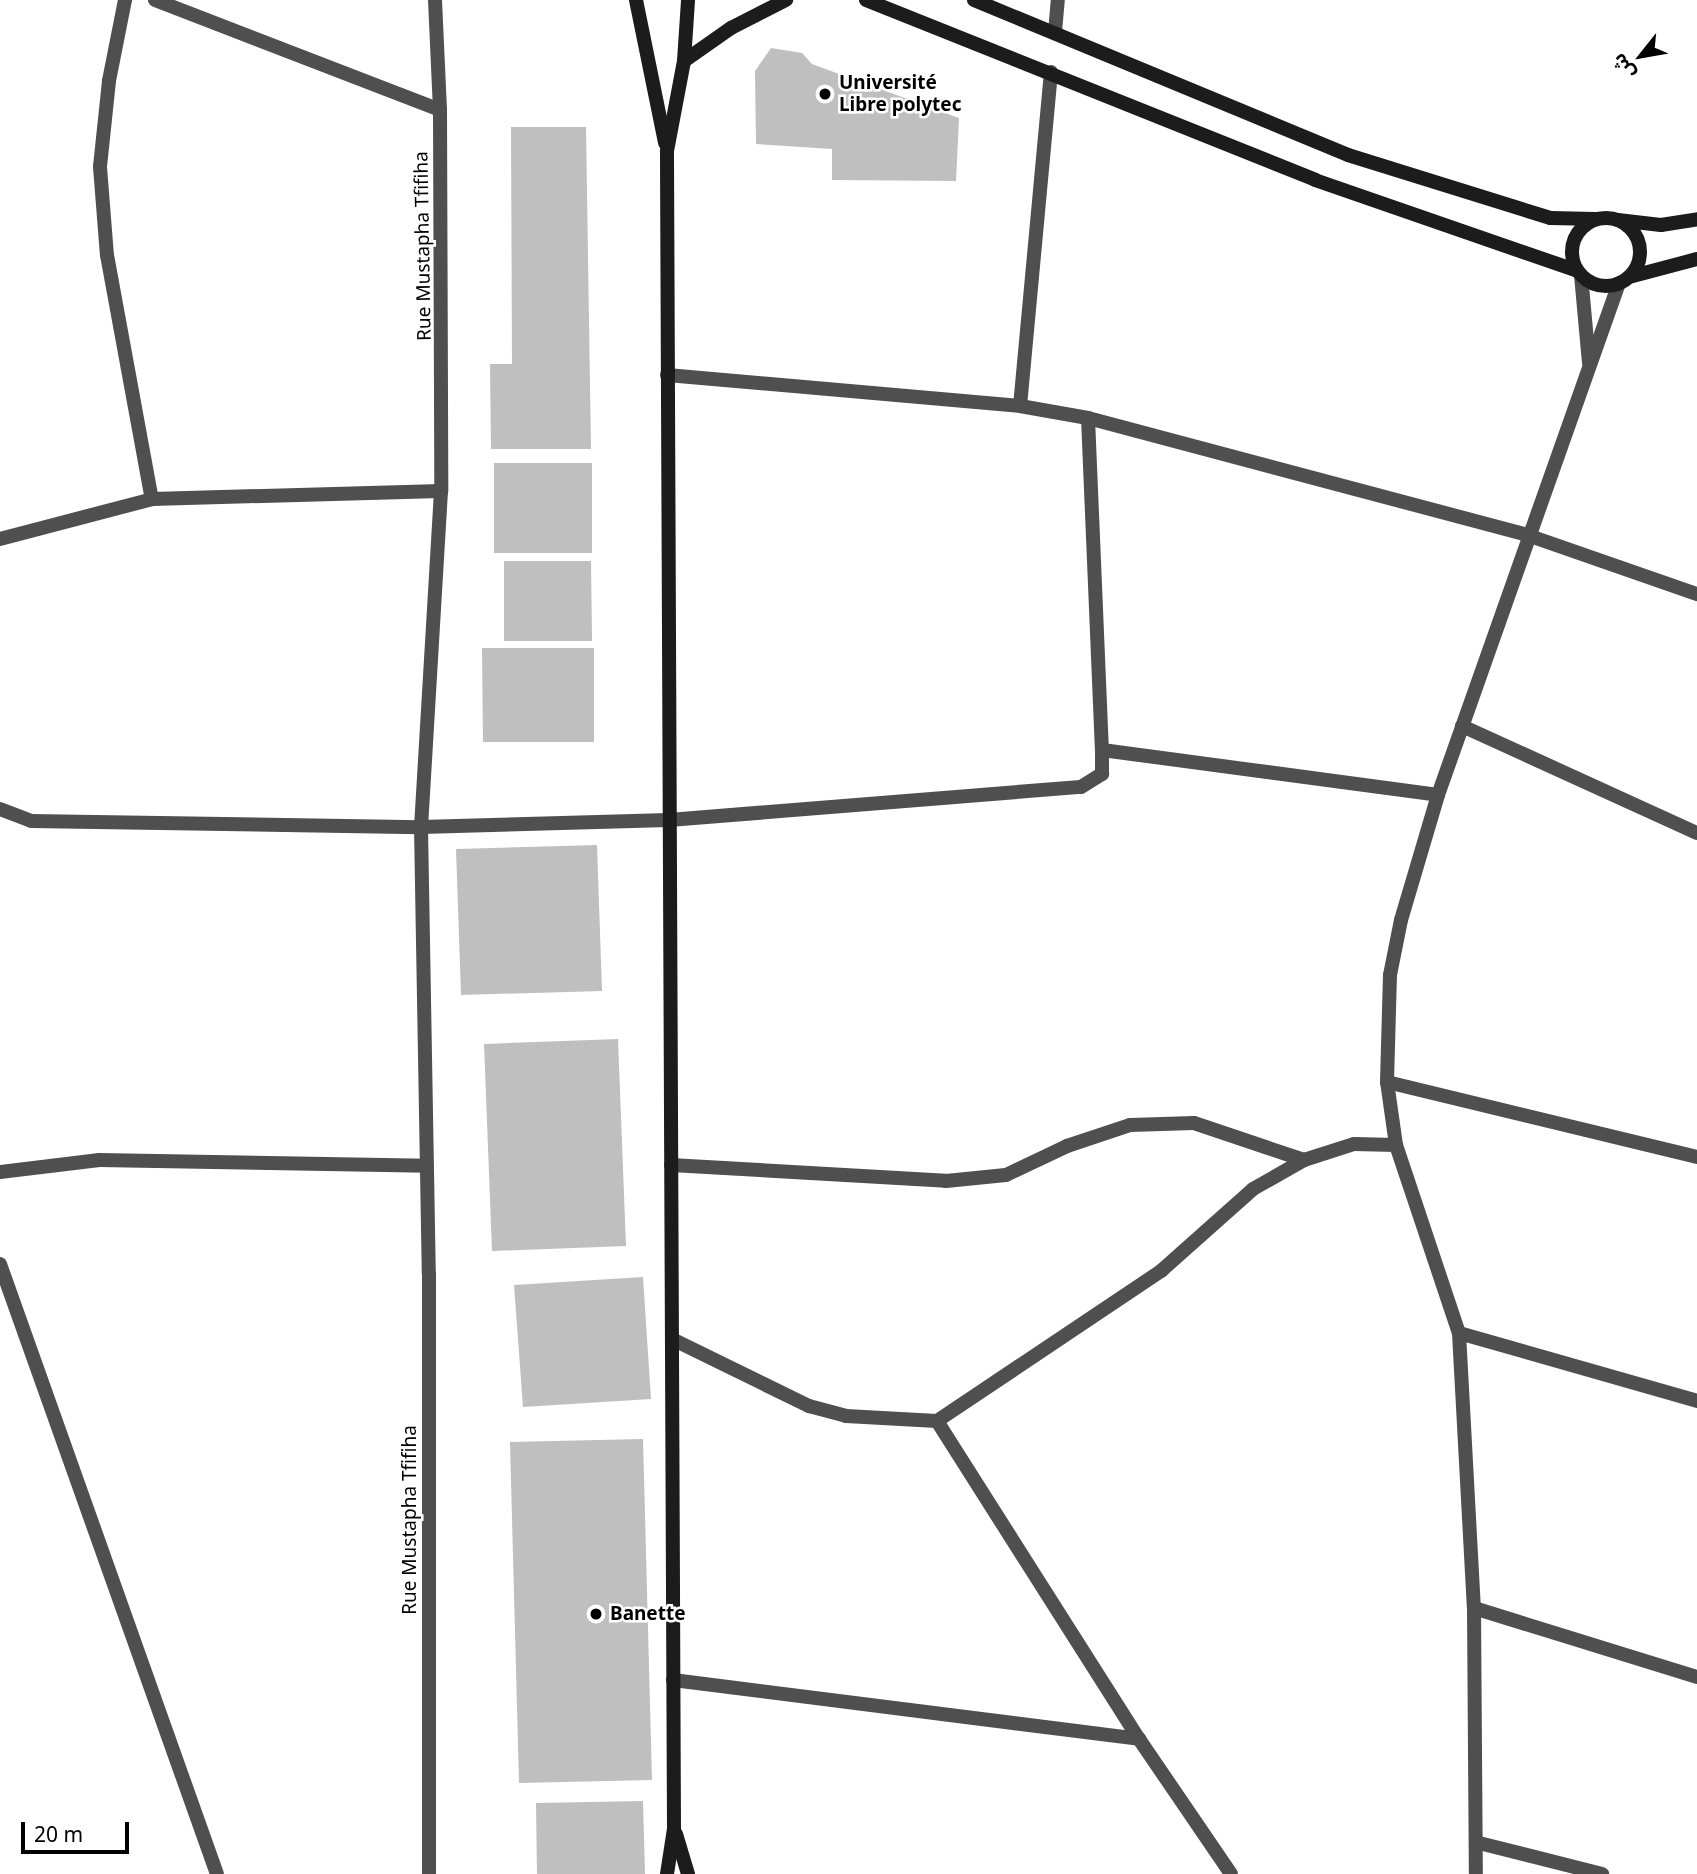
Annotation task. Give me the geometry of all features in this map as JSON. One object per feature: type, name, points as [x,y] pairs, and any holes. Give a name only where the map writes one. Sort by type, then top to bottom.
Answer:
[{"type":"main road","points":[[636,0],[667,151]]},
{"type":"main road","points":[[667,1874],[674,1829],[667,151],[684,61],[688,0]]},
{"type":"main road","points":[[684,61],[731,28],[786,0]]},
{"type":"main road","points":[[866,0],[1315,180],[1579,273],[1606,286],[1697,259]]},
{"type":"main road","points":[[974,0],[1348,155],[1550,218],[1618,220],[1661,225],[1697,219]]},
{"type":"main road","points":[[1579,273],[1572,251],[1574,240],[1597,219]]},
{"type":"main road","points":[[1618,220],[1627,226],[1639,245],[1639,257],[1624,280]]},
{"type":"main road","points":[[674,1829],[688,1874]]},
{"type":"street","points":[[125,0],[109,81],[100,167],[107,255],[152,499]]},
{"type":"street","points":[[155,0],[440,110]]},
{"type":"street","name":"Rue Mustapha Tfifiha","points":[[429,1874],[427,1166],[421,827],[441,491],[440,110],[435,0]]},
{"type":"street","points":[[1055,32],[1058,0]]},
{"type":"street","points":[[1020,406],[1051,72]]},
{"type":"street","points":[[1579,273],[1589,368]]},
{"type":"street","points":[[1476,1874],[1479,1843],[1474,1608],[1460,1332],[1396,1145],[1387,1082],[1390,975],[1438,795],[1589,368],[1624,280]]},
{"type":"street","points":[[667,375],[1020,406],[1088,418],[1530,536],[1697,594]]},
{"type":"street","points":[[0,809],[31,821],[421,827],[669,820],[1081,788],[1102,774],[1088,418]]},
{"type":"street","points":[[0,539],[152,499],[441,491]]},
{"type":"street","points":[[1462,726],[1697,833]]},
{"type":"street","points":[[1102,750],[1438,795]]},
{"type":"street","points":[[1387,1082],[1697,1157]]},
{"type":"street","points":[[671,1165],[946,1181],[1006,1175],[1067,1146],[1130,1125],[1194,1123],[1304,1160]]},
{"type":"street","points":[[672,1339],[809,1406],[846,1416],[937,1420],[1161,1271],[1253,1189],[1304,1160],[1354,1144],[1396,1145]]},
{"type":"street","points":[[0,1172],[99,1160],[427,1166]]},
{"type":"street","points":[[0,1264],[217,1874]]},
{"type":"street","points":[[1460,1332],[1697,1401]]},
{"type":"street","points":[[937,1420],[1139,1739],[1231,1874]]},
{"type":"street","points":[[1474,1608],[1697,1677]]},
{"type":"street","points":[[673,1680],[1139,1739]]},
{"type":"street","points":[[1479,1843],[1602,1874]]},
{"type":"building","name":"Université Libre polytec","points":[[771,48],[802,53],[812,64],[959,118],[956,181],[832,180],[832,149],[756,144],[755,71]]},
{"type":"building","points":[[511,127],[586,127],[591,449],[491,449],[490,364],[512,364]]},
{"type":"building","points":[[494,463],[592,463],[592,553],[494,553]]},
{"type":"building","points":[[504,561],[591,561],[592,641],[504,641]]},
{"type":"building","points":[[482,648],[594,648],[594,742],[483,742]]},
{"type":"building","points":[[597,845],[602,991],[461,995],[456,849]]},
{"type":"building","points":[[618,1039],[626,1246],[492,1251],[484,1044]]},
{"type":"building","points":[[643,1277],[651,1399],[523,1407],[514,1285]]},
{"type":"building","points":[[643,1439],[652,1780],[519,1783],[510,1442]]},
{"type":"building","points":[[643,1801],[645,1874],[537,1874],[536,1803]]},
{"type":"place","name":"Université Libre polytec","points":[[825,94]]},
{"type":"place","name":"Banette","points":[[596,1614]]}]
